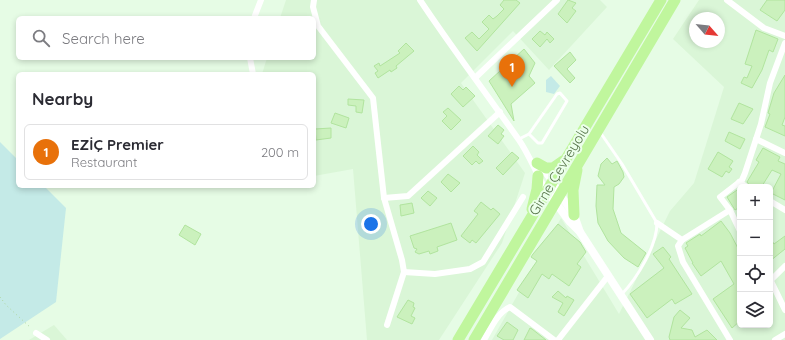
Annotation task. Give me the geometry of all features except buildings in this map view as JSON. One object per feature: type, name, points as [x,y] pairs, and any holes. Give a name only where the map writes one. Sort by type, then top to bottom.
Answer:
[{"type":"highway","name":"Girne Çevreyolu","points":[[458,340],[570,154],[660,0]]},
{"type":"highway","name":"Girne Çevreyolu","points":[[474,340],[675,0]]},
{"type":"highway","points":[[533,160],[553,168],[570,154]]},
{"type":"highway","points":[[574,215],[573,190],[580,160]]},
{"type":"highway","points":[[529,221],[537,188],[538,176]]},
{"type":"street","points":[[255,16],[261,0]]},
{"type":"street","points":[[314,0],[313,7],[315,16]]},
{"type":"street","points":[[420,0],[474,78],[500,112],[550,186],[574,215],[580,232]]},
{"type":"street","points":[[474,78],[557,0]]},
{"type":"street","points":[[727,0],[764,28],[785,36]]},
{"type":"street","points":[[316,18],[318,26],[373,98],[384,198],[402,260],[404,272],[387,325]]},
{"type":"street","points":[[737,225],[730,210],[720,197],[742,180],[745,174],[756,139],[770,83],[785,43]]},
{"type":"street","points":[[250,60],[252,72]]},
{"type":"street","points":[[384,198],[408,196],[500,112]]},
{"type":"street","points":[[756,139],[785,153]]},
{"type":"street","points":[[533,160],[538,176],[550,186]]},
{"type":"street","points":[[404,272],[435,274],[470,269],[483,262],[523,197]]},
{"type":"street","points":[[558,197],[570,222],[580,232],[650,340]]},
{"type":"street","points":[[773,203],[785,210]]},
{"type":"street","points":[[730,210],[682,240],[678,246],[683,262],[730,340]]},
{"type":"street","points":[[657,223],[682,240]]},
{"type":"street","points":[[773,277],[785,266]]},
{"type":"street","points":[[558,340],[608,276]]},
{"type":"street","points":[[773,286],[785,310]]},
{"type":"street","points":[[484,340],[499,315],[510,307],[554,340]]},
{"type":"street","points":[[36,333],[47,340]]},
{"type":"street","points":[[775,340],[785,334]]},
{"type":"lane","points":[[518,140],[529,134],[557,94],[560,93],[567,101],[542,143],[538,143],[529,134]]},
{"type":"lane","points":[[598,129],[622,164],[657,223],[652,244],[643,265],[631,285],[621,295]]},
{"type":"path","points":[[0,297],[6,305],[36,333]]},
{"type":"shaded area","points":[[286,0],[600,0],[607,7],[549,70],[513,31],[461,83],[525,173],[502,243],[439,340],[367,340],[353,169],[316,176],[316,72],[263,72],[266,60],[316,60],[316,16],[281,16]]},
{"type":"shaded area","points":[[699,0],[785,0],[785,340],[492,340],[561,218],[619,314],[670,211],[694,183],[724,87],[673,39],[689,15],[689,48],[725,48],[725,12],[691,12]]},
{"type":"shaded area","points":[[551,76],[560,86],[554,94],[546,92],[546,80]]},
{"type":"shaded area","points":[[0,142],[16,158],[16,188],[46,188],[66,208],[56,302],[0,339]]},
{"type":"shaded area","points":[[54,325],[67,340],[29,340]]},
{"type":"place","name":"EZİÇ Premier","points":[[512,87]]}]
